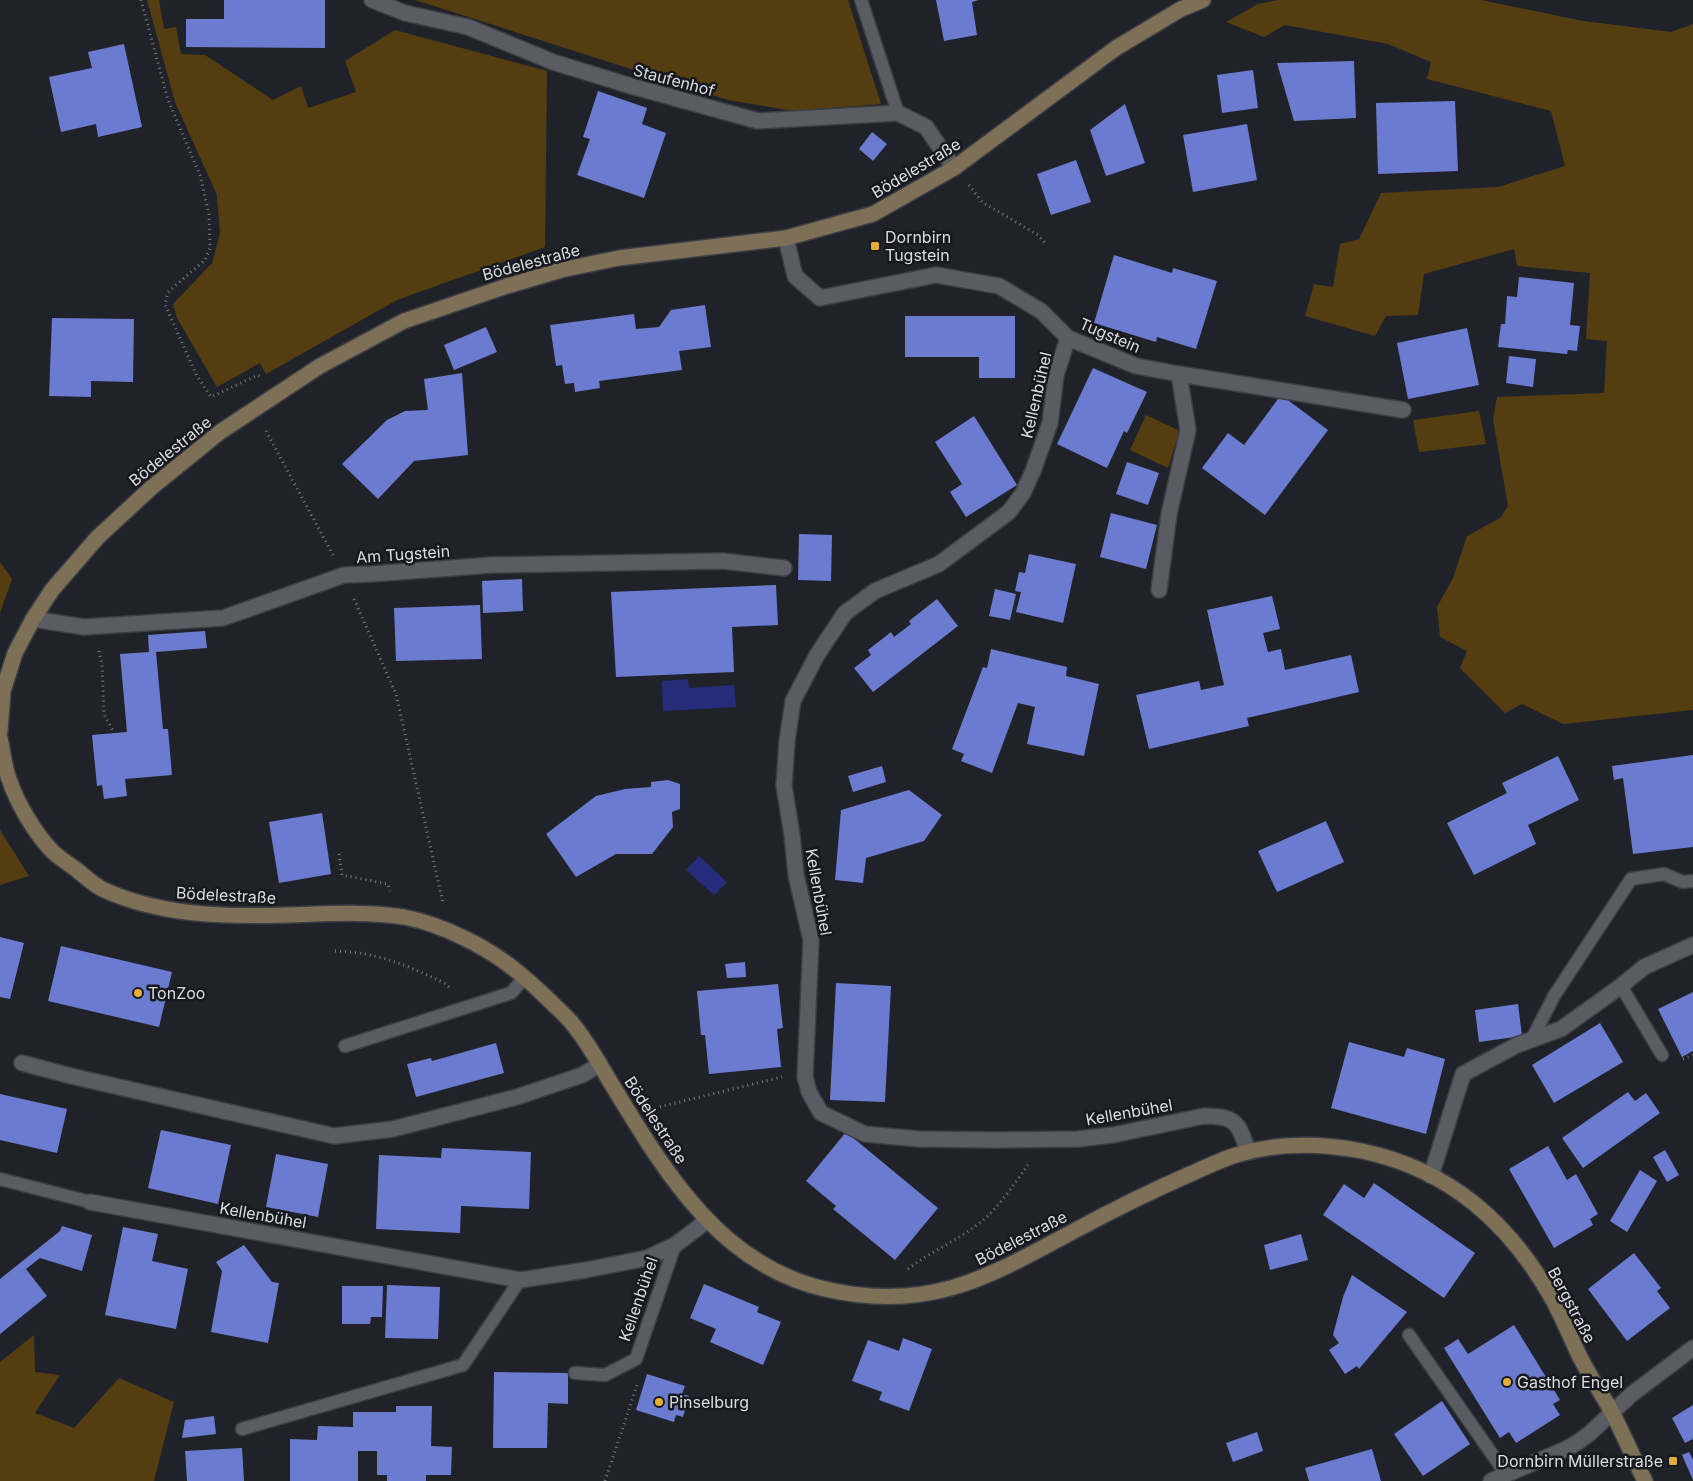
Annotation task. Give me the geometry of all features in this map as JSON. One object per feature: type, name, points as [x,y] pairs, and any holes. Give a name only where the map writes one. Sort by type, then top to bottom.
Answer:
[{"type":"main road","name":"Bödelestraße","points":[[0,731],[3,691],[15,653],[33,619],[52,590],[97,538],[151,488],[220,432],[320,366],[404,321],[561,270],[619,258],[786,238],[873,214],[954,168],[1116,48],[1181,8],[1203,0]]},
{"type":"main road","name":"Bödelestraße","points":[[0,738],[9,778],[26,817],[52,852],[98,887],[148,906],[201,914],[280,916],[354,913],[408,918],[449,931],[501,958],[525,977],[572,1023],[667,1170],[686,1196],[708,1220],[748,1256],[775,1272],[819,1288],[864,1297],[892,1298],[924,1295],[982,1278],[1014,1264],[1151,1191],[1231,1156],[1248,1152]]},
{"type":"main road","name":"Bergstraße","points":[[1248,1152],[1302,1146],[1341,1147],[1389,1158],[1416,1168],[1471,1200],[1500,1225],[1515,1242],[1555,1304],[1582,1362],[1612,1412],[1645,1481]]},
{"type":"street","name":"Staufenhof","points":[[372,0],[405,13],[468,27],[553,62],[758,121],[898,113],[926,126],[954,168]]},
{"type":"street","name":"Tugstein","points":[[786,238],[795,276],[820,298],[936,275],[999,286],[1041,310],[1068,338],[1136,366],[1403,410]]},
{"type":"street","name":"Kellenbühel","points":[[1068,338],[1056,375],[1050,423],[1023,493],[1008,512],[939,564],[876,592],[845,613],[817,655],[793,701],[786,741],[784,786],[796,875],[811,940],[805,1076],[809,1092],[821,1113],[865,1134],[919,1139],[1078,1139],[1112,1135],[1204,1116],[1218,1116],[1232,1120],[1242,1131],[1248,1152]]},
{"type":"street","points":[[1159,590],[1169,514],[1188,430],[1179,374]]},
{"type":"street","name":"Am Tugstein","points":[[33,619],[84,627],[223,618],[344,575],[492,565],[723,561],[784,568]]},
{"type":"street","points":[[1431,1176],[1463,1074],[1517,1045],[1561,1029],[1644,967],[1693,944]]},
{"type":"street","points":[[22,1063],[70,1076],[334,1136],[393,1129],[516,1096],[582,1075],[599,1065]]},
{"type":"street","name":"Kellenbühel","points":[[90,1202],[520,1280],[647,1258],[675,1245],[708,1220]]},
{"type":"street","points":[[1491,1481],[1566,1449],[1589,1434],[1632,1394],[1693,1348]]},
{"type":"lane","points":[[861,0],[898,113]]},
{"type":"lane","points":[[1532,1039],[1554,996],[1631,879],[1664,874],[1683,882],[1693,881]]},
{"type":"lane","points":[[345,1046],[511,993],[525,977]]},
{"type":"lane","points":[[1621,986],[1662,1055]]},
{"type":"lane","name":"Kellenbühel","points":[[0,1179],[90,1202]]},
{"type":"lane","name":"Kellenbühel","points":[[575,1373],[605,1375],[636,1359],[675,1245]]},
{"type":"lane","points":[[242,1429],[463,1365],[520,1280]]},
{"type":"lane","points":[[1409,1335],[1506,1474]]},
{"type":"path","points":[[141,0],[168,100],[200,175],[209,214],[210,248],[205,260],[168,292],[165,305],[197,376],[211,397],[258,375]]},
{"type":"path","points":[[968,183],[982,202],[1038,235],[1047,245]]},
{"type":"path","points":[[264,427],[344,575],[396,694],[443,904]]},
{"type":"path","points":[[98,646],[102,664],[104,714],[114,733]]},
{"type":"path","points":[[339,854],[342,874],[388,884],[390,894]]},
{"type":"path","points":[[335,951],[357,952],[394,960],[446,984],[471,1006]]},
{"type":"path","points":[[656,1108],[784,1076],[805,1076]]},
{"type":"path","points":[[892,1298],[903,1274],[924,1257],[962,1236],[983,1220],[1008,1191],[1047,1139]]},
{"type":"path","points":[[605,1481],[639,1380],[636,1359]]},
{"type":"shaded area","points":[[147,0],[159,0],[164,29],[176,27],[181,54],[205,55],[273,100],[301,86],[308,108],[356,92],[345,61],[395,30],[547,71],[545,247],[397,300],[266,374],[260,363],[217,387],[177,318],[173,304],[212,263],[220,234],[217,195],[175,102]]},
{"type":"shaded area","points":[[415,0],[848,0],[881,104],[794,111],[728,100]]},
{"type":"shaded area","points":[[1278,0],[1481,0],[1583,21],[1671,32],[1693,24],[1693,710],[1563,724],[1522,704],[1505,713],[1460,668],[1467,651],[1440,637],[1437,607],[1453,578],[1467,536],[1500,518],[1508,506],[1493,419],[1497,397],[1604,393],[1607,341],[1586,339],[1590,273],[1517,266],[1514,249],[1424,274],[1418,315],[1386,316],[1375,336],[1305,316],[1314,284],[1333,287],[1340,244],[1359,239],[1381,193],[1498,187],[1565,166],[1551,111],[1427,79],[1431,62],[1388,44],[1285,25],[1264,37],[1226,22],[1258,4]]},
{"type":"shaded area","points":[[1479,411],[1486,444],[1419,452],[1413,420]]},
{"type":"shaded area","points":[[1146,415],[1178,430],[1168,468],[1130,450]]},
{"type":"shaded area","points":[[0,562],[12,579],[0,613]]},
{"type":"shaded area","points":[[688,679],[689,688],[734,685],[736,707],[663,711],[662,681]]},
{"type":"shaded area","points":[[0,830],[29,876],[0,885]]},
{"type":"shaded area","points":[[699,856],[727,882],[714,895],[686,870]]},
{"type":"shaded area","points":[[34,1335],[35,1372],[60,1375],[35,1413],[74,1428],[119,1378],[174,1402],[154,1481],[0,1481],[0,1362]]},
{"type":"building","points":[[224,0],[325,0],[325,48],[186,47],[186,19],[224,19]]},
{"type":"building","points":[[936,0],[979,0],[972,2],[977,35],[944,41]]},
{"type":"building","points":[[124,44],[142,127],[98,137],[96,124],[61,132],[49,77],[92,68],[88,52]]},
{"type":"building","points":[[1354,61],[1356,118],[1294,121],[1277,63]]},
{"type":"building","points":[[1253,70],[1258,108],[1222,113],[1217,75]]},
{"type":"building","points":[[598,91],[647,108],[642,124],[666,133],[644,198],[577,175],[590,139],[583,137]]},
{"type":"building","points":[[1455,101],[1458,171],[1378,174],[1376,103]]},
{"type":"building","points":[[1125,104],[1145,163],[1106,176],[1090,130]]},
{"type":"building","points":[[1247,124],[1257,180],[1193,192],[1183,135]]},
{"type":"building","points":[[872,132],[887,144],[873,161],[859,149]]},
{"type":"building","points":[[1076,160],[1091,202],[1051,215],[1037,174]]},
{"type":"building","points":[[1114,255],[1172,273],[1173,268],[1217,281],[1196,349],[1157,337],[1156,342],[1094,323]]},
{"type":"building","points":[[1519,277],[1574,283],[1570,325],[1580,326],[1577,351],[1568,350],[1567,354],[1498,347],[1501,324],[1505,324],[1507,296],[1517,297]]},
{"type":"building","points":[[705,305],[711,347],[679,351],[682,370],[599,381],[600,388],[575,392],[574,383],[565,384],[562,365],[556,366],[550,325],[634,314],[636,329],[659,327],[671,310]]},
{"type":"building","points":[[905,316],[1015,316],[1015,378],[979,378],[979,357],[905,357]]},
{"type":"building","points":[[52,318],[134,319],[133,382],[91,381],[91,397],[49,396]]},
{"type":"building","points":[[486,327],[497,352],[454,370],[444,345]]},
{"type":"building","points":[[1467,328],[1479,385],[1408,399],[1397,343]]},
{"type":"building","points":[[1509,356],[1536,359],[1533,387],[1506,383]]},
{"type":"building","points":[[1093,368],[1147,392],[1127,433],[1124,431],[1107,468],[1057,444]]},
{"type":"building","points":[[462,373],[468,455],[414,461],[378,499],[342,464],[387,420],[405,411],[428,410],[424,379]]},
{"type":"building","points":[[1281,395],[1328,430],[1265,515],[1202,468],[1228,433],[1244,445]]},
{"type":"building","points":[[974,416],[1017,485],[966,517],[950,492],[962,484],[935,442]]},
{"type":"building","points":[[1127,462],[1159,473],[1148,505],[1116,494]]},
{"type":"building","points":[[1111,513],[1157,525],[1146,569],[1100,557]]},
{"type":"building","points":[[799,534],[832,535],[831,581],[798,580]]},
{"type":"building","points":[[1029,554],[1076,564],[1063,623],[1016,612],[1021,592],[1015,591],[1019,572],[1025,573]]},
{"type":"building","points":[[522,579],[523,611],[483,613],[482,581]]},
{"type":"building","points":[[776,585],[778,625],[732,627],[734,672],[616,677],[611,592]]},
{"type":"building","points":[[995,589],[1016,594],[1010,620],[989,616]]},
{"type":"building","points":[[1272,596],[1280,629],[1263,633],[1268,652],[1281,649],[1285,670],[1351,655],[1359,692],[1247,718],[1249,726],[1149,749],[1136,695],[1199,681],[1201,690],[1224,685],[1207,610]]},
{"type":"building","points":[[937,599],[958,626],[873,692],[854,668],[871,655],[868,650],[891,632],[894,637],[911,624],[909,621]]},
{"type":"building","points":[[480,605],[482,659],[396,661],[394,608]]},
{"type":"building","points":[[205,631],[207,648],[156,652],[163,729],[168,729],[172,775],[125,779],[127,796],[104,799],[102,785],[97,786],[92,735],[127,732],[120,654],[149,652],[148,635]]},
{"type":"building","points":[[991,649],[1067,667],[1066,676],[1099,684],[1084,756],[1027,744],[1035,707],[1018,703],[992,773],[961,761],[964,754],[952,749],[983,667],[987,668]]},
{"type":"building","points":[[1693,755],[1693,847],[1633,854],[1623,778],[1614,780],[1612,766]]},
{"type":"building","points":[[1558,756],[1579,800],[1528,825],[1536,844],[1474,875],[1447,823],[1507,793],[1502,783]]},
{"type":"building","points":[[882,766],[886,782],[853,792],[848,776]]},
{"type":"building","points":[[668,780],[680,784],[680,809],[672,812],[673,827],[652,854],[616,854],[576,877],[546,834],[596,796],[625,789],[651,787],[651,782]]},
{"type":"building","points":[[909,790],[942,815],[924,841],[866,858],[863,883],[835,880],[841,810]]},
{"type":"building","points":[[322,813],[331,874],[279,883],[269,822]]},
{"type":"building","points":[[1326,821],[1344,862],[1277,892],[1258,851]]},
{"type":"building","points":[[0,937],[24,943],[10,999],[0,997]]},
{"type":"building","points":[[61,946],[172,972],[159,1027],[48,1001]]},
{"type":"building","points":[[745,962],[746,977],[727,978],[725,964]]},
{"type":"building","points":[[836,983],[891,986],[885,1102],[830,1100]]},
{"type":"building","points":[[778,984],[783,1028],[777,1029],[781,1067],[709,1074],[705,1035],[701,1035],[697,991]]},
{"type":"building","points":[[1693,992],[1693,1051],[1682,1057],[1658,1009]]},
{"type":"building","points":[[1518,1004],[1522,1036],[1479,1042],[1475,1010]]},
{"type":"building","points":[[1600,1023],[1623,1062],[1554,1103],[1532,1065]]},
{"type":"building","points":[[1349,1042],[1404,1057],[1407,1048],[1445,1059],[1426,1134],[1331,1108]]},
{"type":"building","points":[[496,1043],[504,1073],[416,1097],[407,1064],[431,1058],[432,1061]]},
{"type":"building","points":[[1628,1092],[1635,1101],[1646,1093],[1660,1113],[1583,1168],[1562,1138]]},
{"type":"building","points":[[0,1094],[67,1109],[57,1153],[0,1140]]},
{"type":"building","points":[[161,1130],[231,1145],[218,1204],[148,1188]]},
{"type":"building","points":[[846,1132],[938,1208],[895,1260],[833,1209],[836,1206],[806,1181]]},
{"type":"building","points":[[1548,1146],[1567,1180],[1576,1174],[1598,1214],[1590,1219],[1593,1225],[1554,1248],[1509,1169]]},
{"type":"building","points":[[442,1148],[531,1152],[529,1209],[461,1206],[460,1233],[376,1229],[379,1155],[441,1158]]},
{"type":"building","points":[[1665,1150],[1679,1175],[1667,1182],[1653,1157]]},
{"type":"building","points":[[276,1154],[328,1164],[318,1217],[266,1207]]},
{"type":"building","points":[[1640,1170],[1657,1181],[1627,1232],[1610,1221]]},
{"type":"building","points":[[1374,1183],[1475,1253],[1444,1298],[1323,1215],[1344,1184],[1364,1198]]},
{"type":"building","points":[[62,1226],[92,1235],[82,1271],[40,1258],[26,1269],[47,1296],[0,1334],[0,1279],[60,1231]]},
{"type":"building","points":[[123,1227],[158,1234],[152,1261],[188,1269],[176,1329],[105,1315]]},
{"type":"building","points":[[1301,1234],[1308,1260],[1270,1270],[1264,1245]]},
{"type":"building","points":[[244,1245],[272,1282],[279,1283],[268,1343],[211,1332],[222,1271],[216,1262]]},
{"type":"building","points":[[1634,1253],[1661,1288],[1657,1291],[1670,1308],[1627,1341],[1588,1289]]},
{"type":"building","points":[[1352,1275],[1407,1312],[1359,1369],[1357,1366],[1345,1374],[1329,1350],[1339,1343],[1333,1335],[1343,1297]]},
{"type":"building","points":[[704,1284],[759,1307],[757,1312],[781,1322],[763,1365],[710,1342],[716,1329],[690,1318]]},
{"type":"building","points":[[387,1285],[440,1287],[438,1339],[385,1338]]},
{"type":"building","points":[[342,1286],[383,1286],[382,1317],[371,1317],[370,1324],[342,1324]]},
{"type":"building","name":"Gasthof Engel","points":[[1514,1325],[1560,1400],[1553,1404],[1560,1415],[1516,1443],[1509,1432],[1500,1438],[1444,1348],[1458,1339],[1468,1354]]},
{"type":"building","points":[[903,1338],[932,1349],[909,1411],[879,1400],[882,1392],[852,1381],[868,1340],[899,1351]]},
{"type":"building","points":[[494,1372],[568,1373],[568,1404],[548,1403],[547,1448],[493,1448]]},
{"type":"building","name":"Pinselburg","points":[[647,1374],[685,1386],[682,1394],[689,1396],[683,1417],[676,1415],[674,1422],[636,1410]]},
{"type":"building","points":[[1442,1401],[1470,1444],[1423,1476],[1394,1434]]},
{"type":"building","points":[[1693,1405],[1693,1439],[1685,1443],[1672,1418]]},
{"type":"building","points":[[396,1406],[432,1406],[431,1446],[452,1447],[451,1475],[426,1475],[426,1481],[387,1481],[387,1475],[377,1475],[377,1451],[358,1451],[358,1481],[290,1481],[290,1439],[317,1440],[318,1426],[353,1427],[353,1412],[396,1412]]},
{"type":"building","points":[[214,1416],[216,1434],[182,1438],[185,1420]]},
{"type":"building","points":[[1257,1432],[1263,1451],[1233,1462],[1226,1443]]},
{"type":"building","points":[[242,1448],[244,1481],[187,1481],[185,1451]]},
{"type":"building","points":[[1372,1449],[1381,1481],[1309,1481],[1305,1468]]},
{"type":"building","points":[[1689,1452],[1693,1460],[1693,1480],[1682,1455]]},
{"type":"place","name":"Dornbirn Tugstein","points":[[875,246]]},
{"type":"place","name":"TonZoo","points":[[138,993]]},
{"type":"place","name":"Gasthof Engel","points":[[1507,1382]]},
{"type":"place","name":"Pinselburg","points":[[659,1402]]},
{"type":"place","name":"Dornbirn Müllerstraße","points":[[1673,1461]]}]
